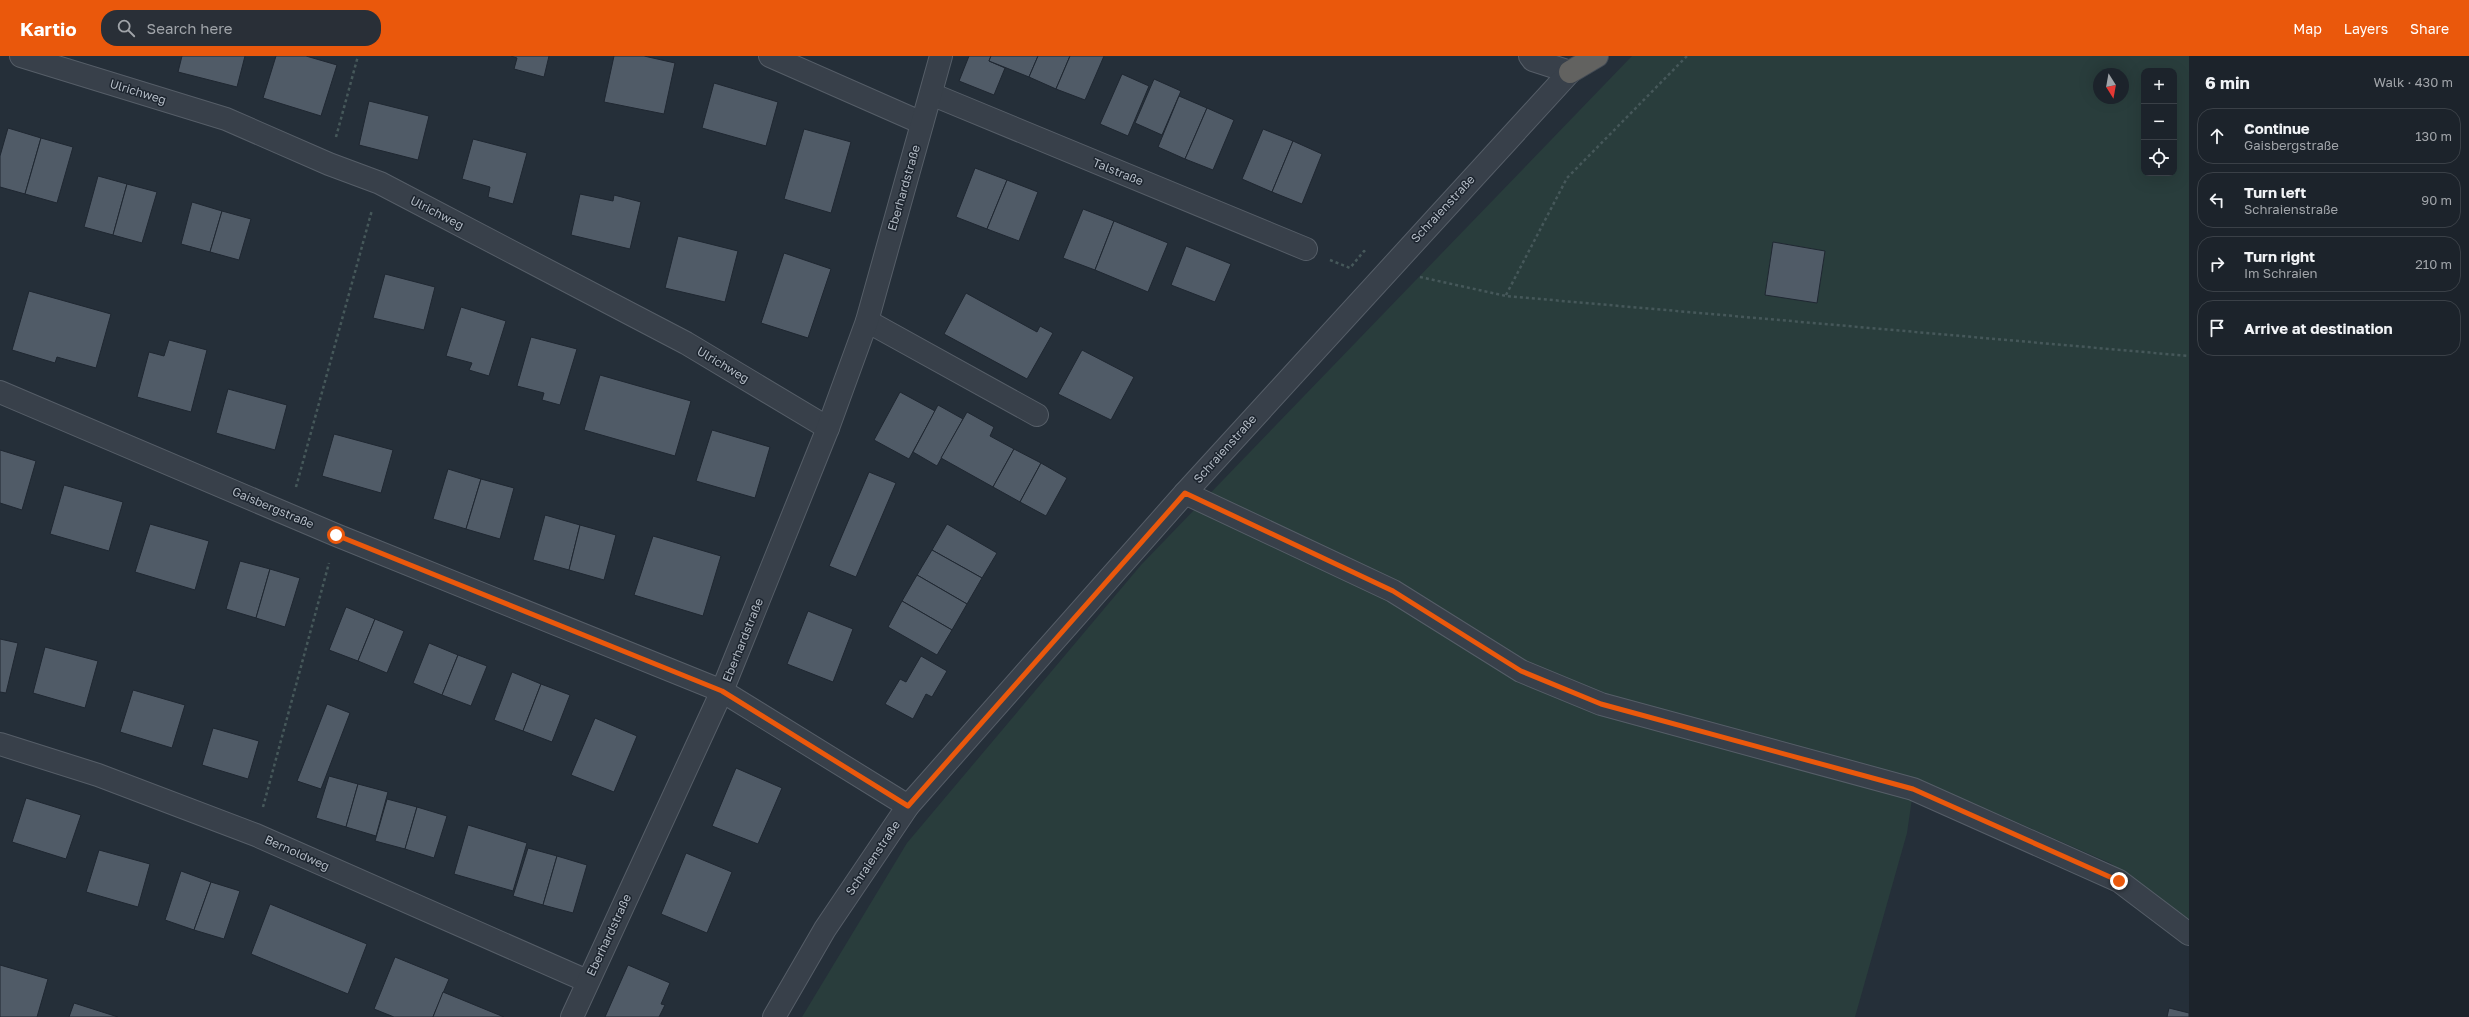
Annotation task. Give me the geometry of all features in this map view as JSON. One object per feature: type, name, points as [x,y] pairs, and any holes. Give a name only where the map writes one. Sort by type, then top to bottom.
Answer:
[{"type":"highway","points":[[1572,61],[1597,56]]},
{"type":"street","name":"Ulrichweg","points":[[21,56],[226,119],[329,164],[380,183],[686,343],[828,428]]},
{"type":"street","points":[[770,56],[922,123]]},
{"type":"street","name":"Eberhardstraße","points":[[572,1017],[587,981],[722,691],[828,428],[867,321],[931,94],[940,56]]},
{"type":"street","points":[[1530,56],[1533,60],[1572,61]]},
{"type":"street","name":"Schraienstraße","points":[[774,1017],[825,928],[908,806],[1185,493],[1387,270],[1572,61]]},
{"type":"street","name":"Talstraße","points":[[931,94],[1306,249]]},
{"type":"street","points":[[867,321],[1037,415]]},
{"type":"street","name":"Gaisbergstraße","points":[[0,392],[336,535],[722,691],[908,806]]},
{"type":"street","points":[[1185,493],[1393,591],[1521,671],[1601,704],[1913,789],[2119,881],[2189,934]]},
{"type":"street","name":"Bernoldweg","points":[[0,744],[98,775],[256,835],[587,981]]},
{"type":"path","points":[[329,164],[358,56]]},
{"type":"path","points":[[1506,296],[1567,178],[1687,56]]},
{"type":"path","points":[[289,514],[380,183]]},
{"type":"path","points":[[1306,249],[1350,268],[1364,251],[1387,270],[1506,296],[2189,356]]},
{"type":"path","points":[[256,835],[336,535]]},
{"type":"green space","points":[[1632,56],[2189,56],[2189,919],[2110,863],[1915,778],[1907,833],[1855,1017],[802,1017],[907,843],[1141,565]]},
{"type":"building","points":[[182,56],[245,56],[237,87],[178,72]]},
{"type":"building","points":[[276,56],[306,56],[337,65],[321,116],[263,98]]},
{"type":"building","points":[[511,56],[549,56],[544,77],[514,69],[517,58]]},
{"type":"building","points":[[614,56],[644,56],[675,63],[664,114],[604,102]]},
{"type":"building","points":[[969,56],[991,56],[989,61],[1005,68],[994,95],[959,81]]},
{"type":"building","points":[[991,56],[1038,56],[1029,77],[989,61]]},
{"type":"building","points":[[1038,56],[1070,56],[1056,89],[1029,77]]},
{"type":"building","points":[[1070,56],[1104,56],[1085,100],[1056,89]]},
{"type":"building","points":[[1122,74],[1149,86],[1128,136],[1100,124]]},
{"type":"building","points":[[1154,79],[1181,91],[1162,135],[1135,123]]},
{"type":"building","points":[[714,83],[778,102],[766,146],[702,128]]},
{"type":"building","points":[[1179,96],[1207,108],[1185,159],[1158,147]]},
{"type":"building","points":[[369,101],[429,116],[418,160],[359,145]]},
{"type":"building","points":[[1207,108],[1234,120],[1213,170],[1185,159]]},
{"type":"building","points":[[8,128],[41,138],[25,194],[0,187],[0,156]]},
{"type":"building","points":[[804,129],[851,142],[831,213],[784,199]]},
{"type":"building","points":[[1263,129],[1293,141],[1272,192],[1242,179]]},
{"type":"building","points":[[41,138],[73,147],[57,203],[25,194]]},
{"type":"building","points":[[473,139],[527,153],[513,204],[488,197],[490,187],[462,179]]},
{"type":"building","points":[[1293,141],[1322,154],[1302,204],[1272,192]]},
{"type":"building","points":[[975,168],[1007,180],[987,229],[956,217]]},
{"type":"building","points":[[98,176],[127,184],[113,235],[84,227]]},
{"type":"building","points":[[1007,180],[1038,192],[1019,241],[987,229]]},
{"type":"building","points":[[127,184],[157,192],[142,243],[113,235]]},
{"type":"building","points":[[580,194],[613,201],[614,195],[641,202],[630,249],[571,235]]},
{"type":"building","points":[[192,202],[222,211],[210,252],[181,244]]},
{"type":"building","points":[[1083,209],[1114,221],[1095,270],[1063,258]]},
{"type":"building","points":[[222,211],[251,219],[239,260],[210,252]]},
{"type":"building","points":[[1114,221],[1168,243],[1148,292],[1095,270]]},
{"type":"building","points":[[678,236],[738,251],[725,302],[665,288]]},
{"type":"building","points":[[1773,242],[1825,251],[1817,303],[1765,295]]},
{"type":"building","points":[[1186,246],[1231,264],[1215,302],[1171,285]]},
{"type":"building","points":[[784,253],[831,269],[808,338],[761,323]]},
{"type":"building","points":[[385,274],[435,287],[424,330],[373,318]]},
{"type":"building","points":[[29,291],[111,314],[96,368],[57,357],[55,363],[12,350]]},
{"type":"building","points":[[966,293],[1037,332],[1040,326],[1053,333],[1027,379],[944,334]]},
{"type":"building","points":[[461,307],[506,321],[489,376],[469,370],[472,363],[446,356]]},
{"type":"building","points":[[531,337],[577,349],[560,405],[542,400],[544,393],[517,386]]},
{"type":"building","points":[[169,340],[207,350],[191,412],[137,397],[149,352],[164,356]]},
{"type":"building","points":[[1082,350],[1134,377],[1111,420],[1058,394]]},
{"type":"building","points":[[600,375],[691,401],[675,456],[584,430]]},
{"type":"building","points":[[228,389],[287,405],[275,450],[216,433]]},
{"type":"building","points":[[900,392],[935,411],[909,459],[874,440]]},
{"type":"building","points":[[938,405],[963,419],[937,466],[913,452]]},
{"type":"building","points":[[967,412],[994,427],[990,436],[1014,449],[993,487],[941,458]]},
{"type":"building","points":[[712,430],[770,447],[755,498],[696,481]]},
{"type":"building","points":[[334,434],[393,450],[381,493],[322,476]]},
{"type":"building","points":[[1014,449],[1041,463],[1020,502],[993,487]]},
{"type":"building","points":[[0,450],[36,461],[22,510],[0,503]]},
{"type":"building","points":[[1041,463],[1067,478],[1046,516],[1020,502]]},
{"type":"building","points":[[448,469],[481,479],[466,529],[433,519]]},
{"type":"building","points":[[869,472],[896,483],[856,577],[829,566]]},
{"type":"building","points":[[481,479],[514,488],[500,539],[466,529]]},
{"type":"building","points":[[64,485],[123,502],[109,551],[50,534]]},
{"type":"building","points":[[545,515],[580,525],[569,570],[533,560]]},
{"type":"building","points":[[150,524],[209,541],[195,590],[135,572]]},
{"type":"building","points":[[947,524],[997,553],[982,578],[932,550]]},
{"type":"building","points":[[580,525],[616,535],[604,580],[569,570]]},
{"type":"building","points":[[653,536],[721,556],[703,616],[634,595]]},
{"type":"building","points":[[932,550],[982,578],[967,604],[917,575]]},
{"type":"building","points":[[240,561],[270,569],[256,618],[226,609]]},
{"type":"building","points":[[270,569],[300,578],[285,627],[256,618]]},
{"type":"building","points":[[917,575],[967,604],[952,630],[902,601]]},
{"type":"building","points":[[902,601],[952,630],[937,655],[888,627]]},
{"type":"building","points":[[346,607],[375,619],[358,661],[329,650]]},
{"type":"building","points":[[808,611],[853,629],[833,682],[787,664]]},
{"type":"building","points":[[375,619],[404,631],[387,673],[358,661]]},
{"type":"building","points":[[0,639],[18,643],[6,693],[0,692]]},
{"type":"building","points":[[429,643],[458,655],[442,695],[413,683]]},
{"type":"building","points":[[45,647],[98,661],[85,708],[33,693]]},
{"type":"building","points":[[458,655],[487,666],[471,706],[442,695]]},
{"type":"building","points":[[921,656],[947,671],[932,697],[926,694],[913,719],[885,704],[900,679],[906,682]]},
{"type":"building","points":[[512,672],[541,684],[523,731],[494,720]]},
{"type":"building","points":[[541,684],[570,695],[552,742],[523,731]]},
{"type":"building","points":[[133,690],[185,705],[172,748],[120,732]]},
{"type":"building","points":[[327,704],[350,713],[321,789],[297,781]]},
{"type":"building","points":[[595,718],[637,736],[614,792],[571,775]]},
{"type":"building","points":[[213,728],[259,741],[248,779],[202,765]]},
{"type":"building","points":[[736,768],[782,788],[758,844],[712,826]]},
{"type":"building","points":[[329,776],[358,784],[346,827],[316,818]]},
{"type":"building","points":[[358,784],[388,792],[376,836],[346,827]]},
{"type":"building","points":[[26,798],[81,815],[66,859],[12,842]]},
{"type":"building","points":[[387,799],[417,807],[405,849],[375,841]]},
{"type":"building","points":[[417,807],[447,816],[434,858],[405,849]]},
{"type":"building","points":[[468,825],[527,843],[513,891],[454,874]]},
{"type":"building","points":[[528,848],[557,856],[543,905],[513,896]]},
{"type":"building","points":[[99,850],[150,864],[138,907],[86,892]]},
{"type":"building","points":[[686,853],[732,872],[707,933],[661,914]]},
{"type":"building","points":[[557,856],[587,865],[573,913],[543,905]]},
{"type":"building","points":[[181,871],[211,882],[194,930],[165,920]]},
{"type":"building","points":[[211,882],[240,891],[224,939],[194,930]]},
{"type":"building","points":[[270,904],[367,944],[348,994],[251,954]]},
{"type":"building","points":[[395,957],[449,979],[433,1017],[394,1017],[374,1009]]},
{"type":"building","points":[[0,965],[48,979],[37,1017],[0,1017]]},
{"type":"building","points":[[628,965],[670,983],[661,1004],[665,1005],[659,1017],[605,1017]]},
{"type":"building","points":[[443,992],[504,1017],[433,1017]]},
{"type":"building","points":[[74,1003],[118,1017],[69,1017]]},
{"type":"building","points":[[2169,1008],[2189,1013],[2189,1017],[2167,1017]]},
{"type":"route","points":[[336,535],[722,691],[908,806],[1185,493],[1280,536],[1393,591],[1521,671],[1601,704],[1913,789],[2119,881]]}]
